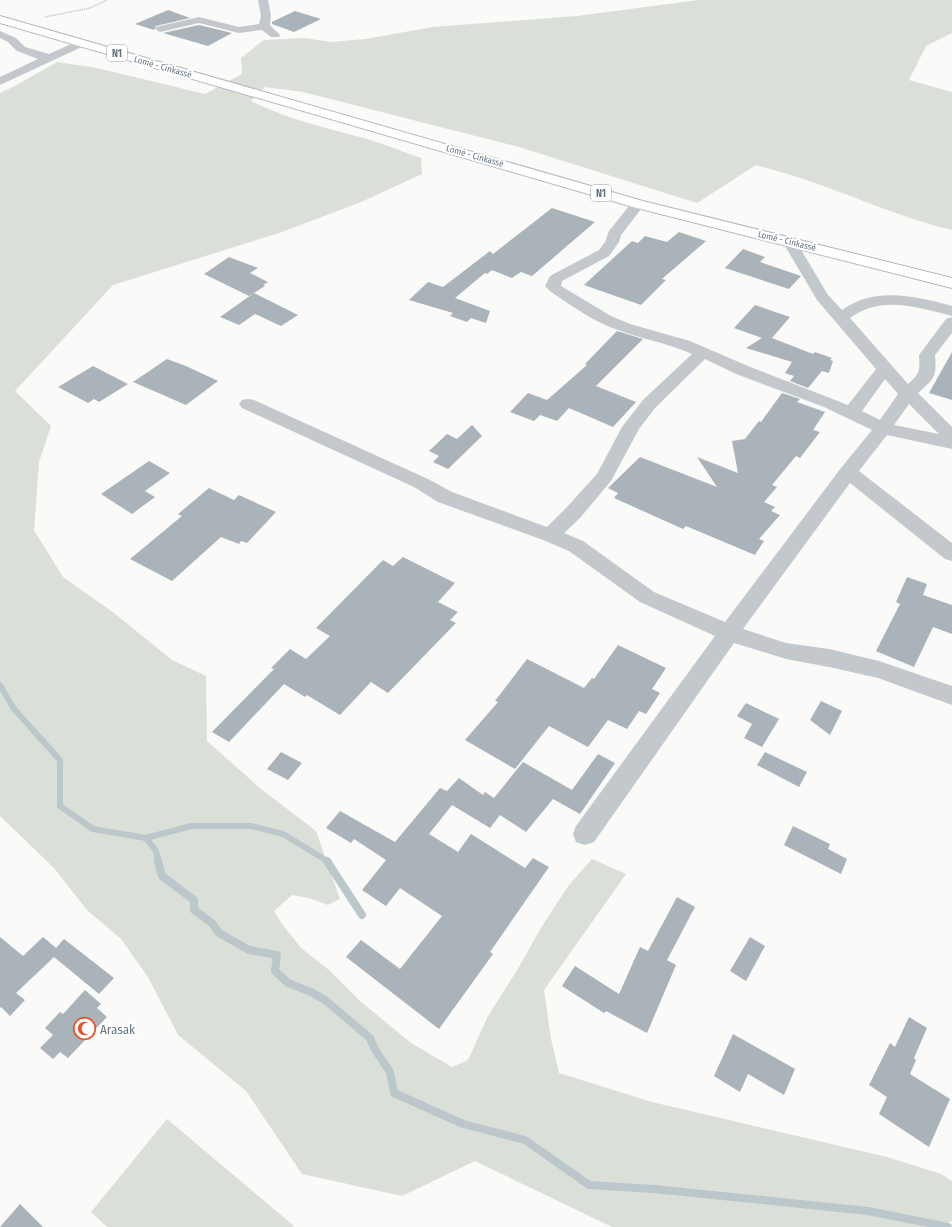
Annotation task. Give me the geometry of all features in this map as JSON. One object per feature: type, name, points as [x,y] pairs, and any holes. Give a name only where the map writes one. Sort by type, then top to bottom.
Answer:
[{"type":"highway","name":"Lomé - Cinkassé","points":[[0,19],[253,91],[638,204],[952,283]]},
{"type":"street","points":[[263,0],[266,16],[264,26]]},
{"type":"street","points":[[160,29],[199,20],[239,30],[264,26]]},
{"type":"street","points":[[264,26],[275,36]]},
{"type":"street","points":[[0,34],[12,40],[21,49],[36,55],[51,58]]},
{"type":"street","points":[[0,81],[82,43]]},
{"type":"street","points":[[638,204],[614,234],[612,242],[604,253],[555,279],[553,286],[590,311],[624,327],[684,344],[742,370],[805,393],[883,428],[952,443]]},
{"type":"street","points":[[789,241],[822,297],[885,368],[939,423],[952,439]]},
{"type":"street","points":[[840,318],[850,309],[861,304],[896,300],[910,300],[952,311]]},
{"type":"street","points":[[585,834],[848,472],[883,428],[908,393],[924,379],[928,371],[928,355],[952,322]]},
{"type":"street","points":[[550,535],[573,513],[604,477],[631,427],[649,404],[702,352]]},
{"type":"street","points":[[672,380],[711,368],[742,370]]},
{"type":"street","points":[[852,413],[885,368]]},
{"type":"street","points":[[248,404],[421,483],[445,497],[576,546],[647,597],[730,633],[786,651],[829,658],[879,670],[952,696]]},
{"type":"street","points":[[848,472],[952,554]]},
{"type":"path","points":[[22,26],[44,18],[90,8],[107,0]]},
{"type":"shaded area","points":[[699,0],[952,0],[952,33],[926,46],[909,80],[952,92],[952,230],[917,220],[808,180],[756,165],[697,203],[519,147],[303,92],[265,87],[251,101],[293,118],[374,141],[421,158],[422,174],[361,202],[282,232],[113,285],[15,391],[51,426],[39,462],[34,530],[63,577],[114,613],[172,660],[206,676],[207,741],[261,789],[316,831],[340,899],[328,905],[309,898],[292,895],[274,911],[282,924],[301,948],[329,970],[360,1001],[411,1043],[452,1067],[468,1060],[488,1016],[519,967],[542,926],[569,885],[592,859],[626,874],[544,990],[551,1039],[559,1073],[652,1102],[887,1157],[941,1174],[952,1181],[952,1221],[939,1227],[612,1227],[475,1161],[402,1196],[302,1174],[246,1091],[178,1035],[148,977],[121,939],[87,910],[54,868],[0,816],[0,93],[57,62],[97,68],[205,94],[242,74],[241,58],[264,40],[304,38],[331,42],[365,39],[433,27],[577,16]]},
{"type":"shaded area","points":[[167,1119],[294,1227],[107,1227],[91,1212]]},
{"type":"building","points":[[168,10],[190,18],[156,26],[154,30],[135,24]]},
{"type":"building","points":[[295,11],[321,19],[294,32],[272,24],[272,22]]},
{"type":"building","points":[[199,25],[232,33],[208,46],[163,33]]},
{"type":"building","points":[[552,208],[595,222],[532,276],[521,272],[512,278],[492,270],[487,274],[485,273],[455,298],[490,311],[486,323],[471,318],[467,322],[450,316],[453,313],[409,300],[428,282],[443,287],[490,251],[493,254]]},
{"type":"building","points":[[679,232],[706,241],[662,279],[666,280],[641,305],[584,285],[632,241],[638,243],[645,236],[667,242]]},
{"type":"building","points":[[743,249],[765,257],[760,262],[801,276],[789,289],[725,268]]},
{"type":"building","points":[[229,257],[258,268],[250,273],[268,282],[263,285],[265,286],[249,296],[204,274]]},
{"type":"building","points":[[254,293],[298,315],[281,326],[255,314],[239,325],[220,317]]},
{"type":"building","points":[[755,305],[790,317],[772,338],[813,354],[815,352],[832,358],[830,360],[833,361],[829,373],[822,371],[808,388],[790,381],[794,376],[785,373],[792,362],[746,348],[762,338],[734,328]]},
{"type":"building","points":[[617,331],[643,339],[596,386],[636,402],[613,427],[569,408],[557,421],[540,415],[534,421],[510,412],[528,393],[547,400],[587,365],[585,364]]},
{"type":"building","points":[[952,352],[952,400],[929,393]]},
{"type":"building","points":[[167,359],[218,381],[186,405],[133,382]]},
{"type":"building","points":[[93,366],[128,384],[99,402],[94,399],[88,403],[58,387]]},
{"type":"building","points":[[782,393],[800,399],[797,402],[825,412],[813,430],[820,432],[800,458],[796,456],[772,485],[777,487],[764,502],[775,507],[771,511],[780,515],[759,539],[764,541],[755,555],[686,526],[683,529],[614,498],[618,493],[608,488],[640,457],[717,487],[697,457],[738,473],[732,441],[745,439],[759,421],[761,422]]},
{"type":"building","points":[[472,425],[482,436],[448,469],[433,462],[439,456],[429,451],[447,434],[457,439]]},
{"type":"building","points":[[149,461],[170,473],[145,491],[155,497],[132,514],[101,494]]},
{"type":"building","points":[[209,488],[234,500],[239,495],[276,512],[247,543],[241,541],[239,544],[221,537],[172,581],[130,559],[182,516],[178,514]]},
{"type":"building","points":[[403,557],[455,583],[438,602],[458,612],[450,620],[456,623],[388,693],[371,682],[340,715],[307,695],[305,697],[284,684],[229,742],[212,732],[274,669],[271,668],[290,649],[306,659],[330,636],[316,628],[383,560],[393,566]]},
{"type":"building","points":[[907,577],[927,584],[923,595],[952,605],[952,634],[933,627],[914,667],[876,651],[900,604],[896,602]]},
{"type":"building","points":[[618,645],[666,668],[652,689],[660,693],[646,714],[639,711],[627,729],[608,720],[588,747],[549,726],[515,769],[465,740],[498,702],[495,701],[527,659],[584,688],[592,678],[594,679]]},
{"type":"building","points":[[821,701],[842,711],[830,735],[810,720]]},
{"type":"building","points":[[746,703],[779,719],[762,747],[744,738],[752,724],[737,716]]},
{"type":"building","points":[[281,752],[302,763],[288,780],[267,769]]},
{"type":"building","points":[[765,752],[807,772],[799,787],[757,765]]},
{"type":"building","points":[[598,754],[615,763],[580,814],[553,799],[526,832],[500,815],[490,828],[452,805],[429,834],[458,852],[471,834],[525,868],[533,858],[549,867],[490,952],[493,954],[439,1029],[346,957],[361,940],[400,969],[442,916],[400,888],[386,906],[362,890],[386,860],[354,839],[351,843],[326,828],[340,811],[395,842],[440,788],[447,791],[459,778],[483,795],[485,792],[494,798],[523,762],[572,790]]},
{"type":"building","points":[[793,826],[830,844],[828,849],[847,859],[841,874],[784,845]]},
{"type":"building","points":[[677,897],[695,907],[667,960],[676,965],[647,1033],[606,1011],[604,1013],[562,986],[575,966],[619,994],[640,947],[648,951]]},
{"type":"building","points":[[0,937],[23,956],[43,937],[56,948],[64,939],[114,978],[99,994],[54,957],[16,993],[25,1000],[10,1016],[1,1007],[0,1008]]},
{"type":"building","points":[[750,937],[765,946],[746,981],[730,971]]},
{"type":"building","points":[[85,990],[101,1004],[97,1008],[107,1017],[68,1058],[60,1052],[53,1059],[40,1048],[53,1035],[45,1028],[60,1012],[63,1014]]},
{"type":"building","points":[[909,1017],[927,1028],[914,1058],[916,1060],[910,1074],[950,1099],[929,1147],[879,1114],[887,1097],[869,1085],[890,1043],[895,1047]]},
{"type":"building","points":[[733,1034],[795,1069],[784,1095],[748,1074],[740,1092],[714,1076]]},
{"type":"building","points":[[20,1204],[43,1227],[0,1227]]},
{"type":"waterway","points":[[0,685],[14,709],[60,760],[60,806],[93,829],[146,838]]},
{"type":"waterway","points":[[146,838],[191,826],[251,826],[283,834],[329,862]]},
{"type":"waterway","points":[[146,838],[156,851],[159,862]]},
{"type":"waterway","points":[[158,861],[162,876],[194,900],[194,910],[212,923],[219,933],[249,950],[277,955],[275,971],[288,983],[311,992],[325,1000],[370,1038],[374,1048],[390,1072],[394,1093],[463,1124],[525,1140],[589,1185],[654,1189],[868,1211],[948,1227]]},
{"type":"waterway","points":[[327,861],[362,915]]},
{"type":"place","name":"Arasak","points":[[85,1029]]}]
